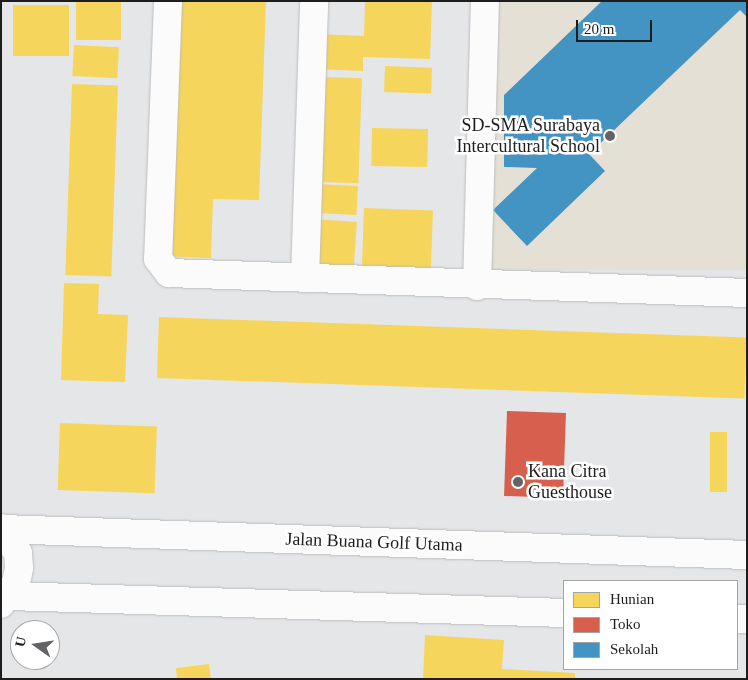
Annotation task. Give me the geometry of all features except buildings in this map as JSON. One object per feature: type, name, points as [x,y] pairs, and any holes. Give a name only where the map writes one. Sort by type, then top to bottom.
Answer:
[{"type":"street","points":[[168,1],[160,267],[179,274],[477,286],[747,293]]},
{"type":"street","points":[[306,278],[314,1]]},
{"type":"street","points":[[477,286],[486,1]]},
{"type":"street","points":[[2,528],[18,553],[16,583],[5,600]]},
{"type":"street","name":"Jalan Buana Golf Utama","points":[[2,528],[747,555]]},
{"type":"street","points":[[5,600],[563,614]]},
{"type":"shaded area","name":"SD-SMA Surabaya Intercultural School","points":[[476,1],[747,1],[747,270],[476,270]]},
{"type":"place","name":"SD-SMA Surabaya Intercultural School","points":[[610,136]]},
{"type":"place","name":"Kana Citra Guesthouse","points":[[518,482]]}]
